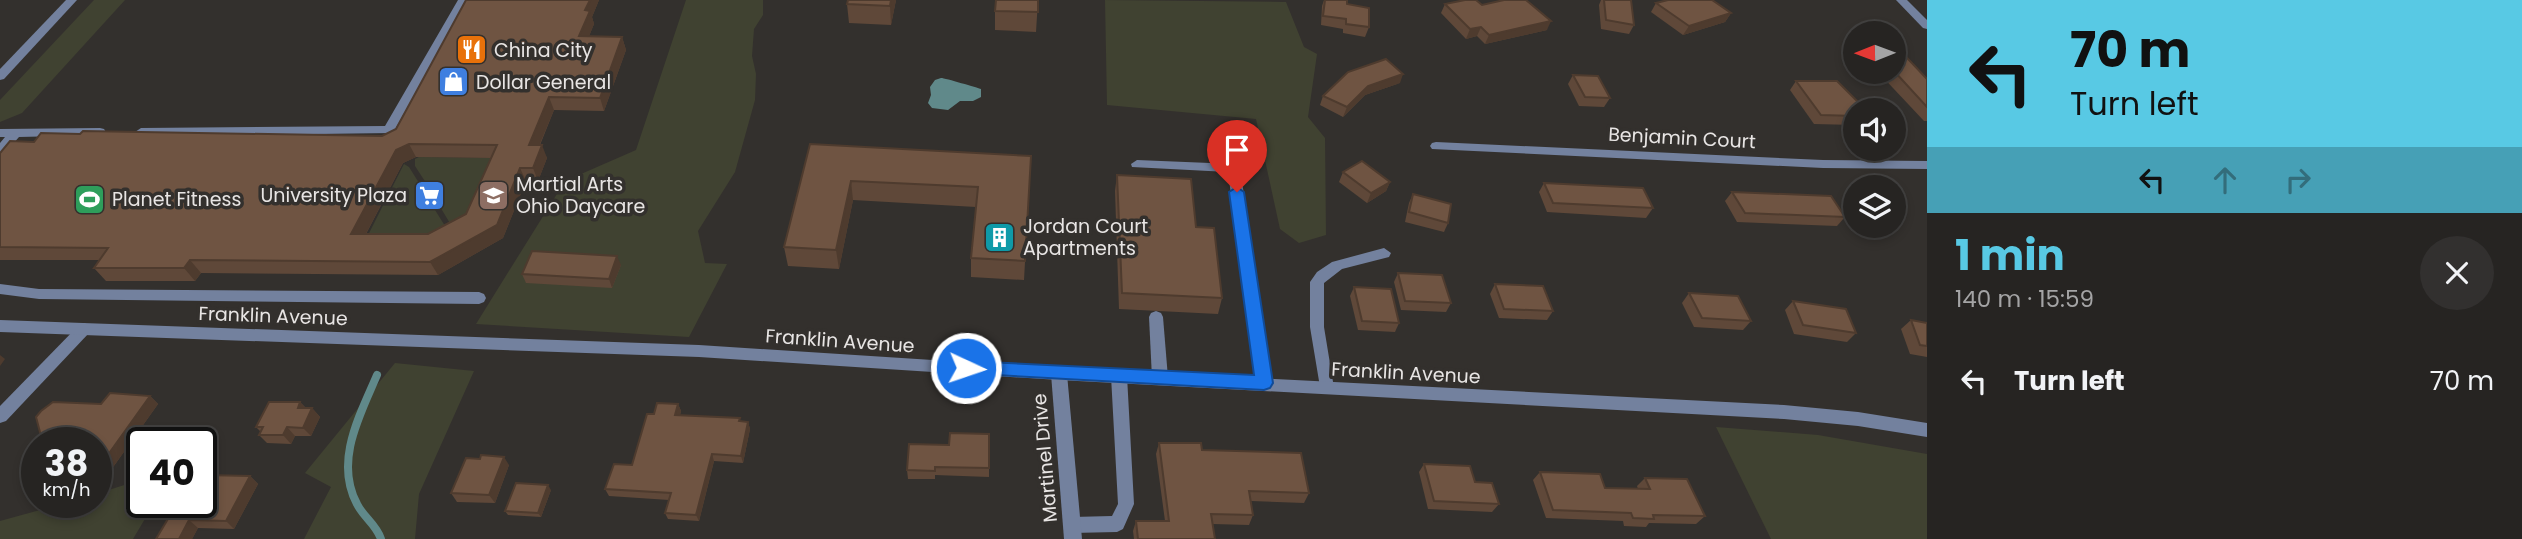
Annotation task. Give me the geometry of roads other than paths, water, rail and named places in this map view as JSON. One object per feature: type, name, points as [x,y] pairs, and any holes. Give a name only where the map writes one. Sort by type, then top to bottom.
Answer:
[{"type":"street","points":[[0,76],[72,0]]},
{"type":"street","points":[[125,132],[389,130],[463,0]]},
{"type":"street","points":[[1901,0],[1927,26]]},
{"type":"street","points":[[0,133],[111,132]]},
{"type":"street","points":[[0,150],[16,133]]},
{"type":"street","name":"Benjamin Court","points":[[1436,146],[1823,164],[1927,165]]},
{"type":"street","points":[[1137,164],[1234,168],[1264,383]]},
{"type":"street","points":[[1326,388],[1317,327],[1317,282],[1320,276],[1359,258],[1384,253]]},
{"type":"street","points":[[0,289],[39,294],[479,298]]},
{"type":"street","points":[[1156,317],[1160,378]]},
{"type":"street","name":"Franklin Avenue","points":[[0,326],[699,351],[1059,374],[1784,412],[1858,419],[1927,430]]},
{"type":"street","points":[[0,416],[84,329]]},
{"type":"street","name":"Martinel Drive","points":[[1059,374],[1072,532]]},
{"type":"street","points":[[1072,532],[1117,524],[1126,504],[1119,376]]},
{"type":"water","points":[[941,78],[981,89],[981,97],[973,101],[960,101],[948,110],[932,108],[928,103],[930,87],[935,80]]},
{"type":"waterway","points":[[377,375],[352,438],[348,471],[357,504],[381,539]]},
{"type":"place","name":"China City","points":[[471,50]]},
{"type":"place","name":"Dollar General","points":[[453,82]]},
{"type":"place","name":"University Plaza","points":[[430,195]]},
{"type":"place","name":"Martial Arts Ohio Daycare","points":[[493,195]]},
{"type":"place","name":"Planet Fitness","points":[[89,199]]},
{"type":"place","name":"Jordan Court Apartments","points":[[1000,237]]}]
